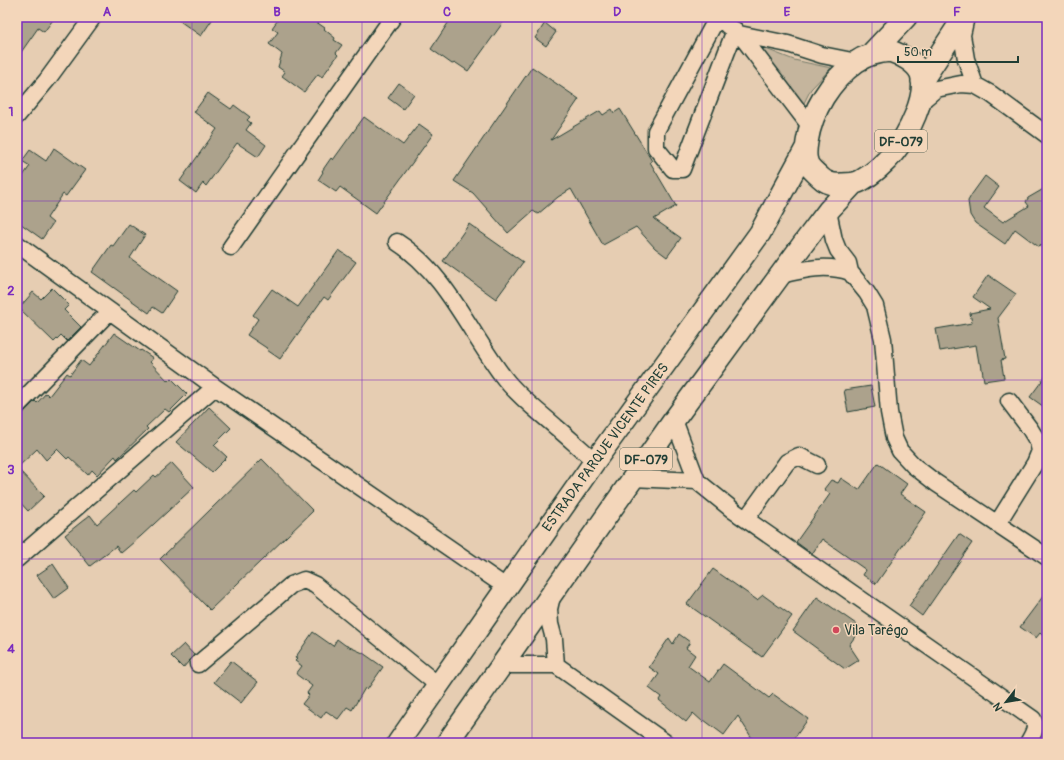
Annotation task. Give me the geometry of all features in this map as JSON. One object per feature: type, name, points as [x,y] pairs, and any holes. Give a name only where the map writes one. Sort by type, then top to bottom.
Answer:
[{"type":"main road","name":"DF-079","points":[[906,17],[864,58],[839,78],[825,94],[810,126],[806,148],[807,161],[812,170],[822,179],[834,185],[854,183],[862,180],[894,153],[910,128],[922,90],[922,81],[965,17]]},
{"type":"main road","points":[[864,58],[890,50],[900,54],[911,62],[921,73],[922,81]]},
{"type":"main road","name":"ESTRADA PARQUE VICENTE PIRES","points":[[398,743],[506,586],[760,233],[806,148]]},
{"type":"main road","name":"DF-079","points":[[447,743],[674,420],[828,211],[854,183]]},
{"type":"street","points":[[17,116],[47,80],[93,17]]},
{"type":"street","points":[[231,247],[393,17]]},
{"type":"street","points":[[737,32],[682,169],[672,169],[656,148],[656,131],[717,17],[737,32],[810,126]]},
{"type":"street","points":[[965,17],[962,35],[966,59],[975,85]]},
{"type":"street","points":[[737,32],[822,54],[864,58]]},
{"type":"street","points":[[918,104],[936,89],[961,84],[975,85],[991,94],[1047,135]]},
{"type":"street","points":[[828,211],[834,240],[838,250],[848,263],[850,272],[867,293],[875,306],[883,340],[889,412],[894,438],[900,450],[914,466],[1047,557]]},
{"type":"street","points":[[397,242],[410,250],[427,267],[454,302],[505,379],[522,399],[556,426],[595,461]]},
{"type":"street","points":[[17,244],[215,387],[506,586]]},
{"type":"street","points":[[781,275],[801,270],[827,267],[842,269],[850,272]]},
{"type":"street","points":[[17,406],[110,311]]},
{"type":"street","points":[[17,559],[215,387]]},
{"type":"street","points":[[997,524],[1035,463],[1040,451],[1038,442],[1030,429],[1009,401]]},
{"type":"street","points":[[674,420],[698,481],[746,519],[1033,719],[1036,724],[1035,730],[1028,743]]},
{"type":"street","points":[[746,519],[787,462],[799,456],[817,465]]},
{"type":"street","points":[[632,478],[698,481]]},
{"type":"street","points":[[198,664],[291,585],[304,580],[315,585],[438,685]]},
{"type":"street","points":[[553,592],[549,609],[550,624],[554,639],[556,665]]},
{"type":"street","points":[[500,667],[508,665],[556,665],[666,743]]},
{"type":"shaded area","points":[[748,42],[794,60],[831,68],[811,89],[800,111]]},
{"type":"building","points":[[17,17],[55,17],[44,32],[38,28],[17,58]]},
{"type":"building","points":[[174,17],[214,17],[201,36]]},
{"type":"building","points":[[280,17],[309,17],[325,28],[324,29],[335,38],[334,40],[342,45],[336,53],[338,55],[322,77],[318,74],[304,92],[282,76],[285,72],[278,67],[282,54],[269,44],[278,32],[272,28]]},
{"type":"building","points":[[452,17],[507,17],[468,71],[456,63],[452,64],[431,49]]},
{"type":"building","points":[[545,23],[556,32],[546,46],[535,38]]},
{"type":"building","points":[[532,67],[579,99],[551,140],[600,111],[603,115],[612,109],[614,113],[620,109],[652,161],[650,162],[676,206],[654,219],[681,238],[667,257],[655,248],[636,227],[603,245],[571,189],[558,197],[538,214],[533,211],[508,233],[473,193],[454,181]]},
{"type":"building","points":[[399,83],[414,94],[403,109],[388,98]]},
{"type":"building","points":[[208,93],[231,109],[234,105],[250,117],[247,120],[251,123],[246,130],[266,145],[258,157],[237,143],[206,186],[203,183],[196,193],[180,181],[217,129],[194,112]]},
{"type":"building","points":[[364,117],[403,145],[419,124],[433,134],[376,213],[340,187],[336,192],[318,180],[331,158],[333,160]]},
{"type":"building","points":[[54,148],[85,170],[66,196],[63,194],[47,218],[53,223],[42,239],[17,221],[17,184],[30,166],[22,161],[30,150],[46,161]]},
{"type":"building","points":[[985,176],[999,187],[984,208],[1003,222],[1029,206],[1026,202],[1028,198],[1047,187],[1047,249],[1040,245],[1039,247],[1015,229],[1005,244],[975,223],[970,215],[968,201]]},
{"type":"building","points":[[129,224],[145,235],[130,258],[177,291],[162,313],[153,307],[149,313],[92,272],[111,245],[113,246]]},
{"type":"building","points":[[469,224],[523,262],[496,299],[443,261]]},
{"type":"building","points":[[339,250],[356,262],[328,300],[324,297],[280,359],[247,335],[258,319],[253,315],[272,289],[298,307]]},
{"type":"building","points":[[988,275],[1016,294],[998,318],[1005,359],[1001,360],[1004,378],[984,381],[976,345],[940,351],[936,329],[972,323],[970,313],[990,309],[973,297]]},
{"type":"building","points":[[52,288],[69,305],[64,310],[81,327],[67,341],[61,335],[54,342],[19,308],[33,292],[41,299]]},
{"type":"building","points":[[114,333],[153,358],[150,362],[168,381],[171,378],[187,394],[169,412],[165,409],[146,427],[148,429],[117,459],[115,456],[97,475],[92,470],[88,475],[69,457],[67,459],[57,449],[46,460],[37,449],[17,468],[17,415],[23,413],[35,401],[37,403],[46,393],[49,396],[67,373],[70,375],[81,360],[89,366]]},
{"type":"building","points":[[1047,374],[1047,409],[1030,397]]},
{"type":"building","points":[[871,386],[875,407],[848,412],[844,390]]},
{"type":"building","points":[[209,407],[231,428],[214,445],[227,457],[212,472],[176,442]]},
{"type":"building","points":[[262,459],[313,511],[210,610],[160,559]]},
{"type":"building","points":[[172,463],[194,487],[121,553],[116,546],[90,566],[65,535],[90,515],[97,524],[134,490],[136,492],[154,475],[156,477]]},
{"type":"building","points":[[878,463],[907,484],[900,494],[926,512],[876,584],[863,575],[866,570],[822,539],[812,554],[796,542],[830,494],[824,489],[831,480],[838,483],[841,478],[859,490]]},
{"type":"building","points":[[17,468],[44,496],[28,511],[17,499]]},
{"type":"building","points":[[959,534],[972,543],[922,616],[909,606]]},
{"type":"building","points":[[53,564],[69,588],[54,599],[37,575]]},
{"type":"building","points":[[713,569],[757,600],[763,595],[792,616],[762,657],[687,604]]},
{"type":"building","points":[[1047,591],[1047,639],[1040,633],[1036,638],[1020,627]]},
{"type":"building","name":"Vila Tarêgo","points":[[817,597],[859,626],[857,629],[859,631],[849,645],[859,660],[845,669],[793,631]]},
{"type":"building","points":[[313,632],[333,646],[337,639],[345,645],[363,653],[383,667],[367,690],[365,688],[352,710],[347,707],[338,719],[326,711],[321,718],[302,704],[309,695],[307,693],[312,686],[296,674],[302,666],[295,661],[297,659],[295,658]]},
{"type":"building","points":[[679,634],[690,642],[686,648],[695,655],[688,666],[710,682],[723,664],[769,698],[773,694],[808,719],[791,743],[755,743],[738,716],[724,735],[704,720],[703,722],[693,713],[686,722],[659,700],[661,697],[649,688],[659,674],[649,667],[669,638],[673,644]]},
{"type":"building","points":[[184,644],[194,655],[183,668],[171,656]]},
{"type":"building","points":[[231,661],[258,682],[241,703],[214,682]]},
{"type":"place","name":"Vila Tarêgo","points":[[836,630]]}]
